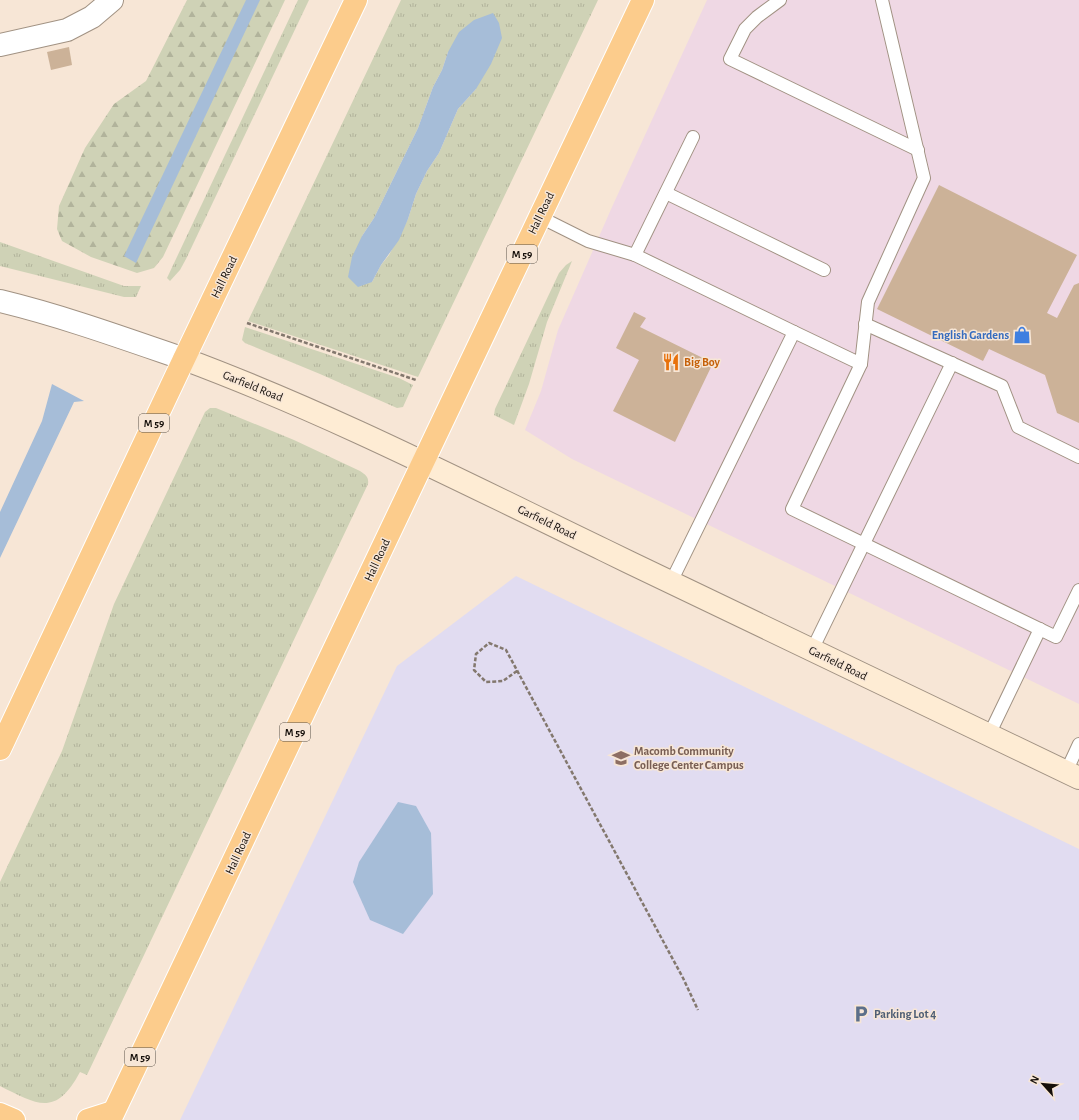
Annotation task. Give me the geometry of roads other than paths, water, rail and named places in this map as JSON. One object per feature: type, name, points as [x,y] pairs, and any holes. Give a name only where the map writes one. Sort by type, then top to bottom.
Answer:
[{"type":"highway","name":"Hall Road","points":[[0,749],[184,359],[356,0]]},
{"type":"highway","name":"Hall Road","points":[[112,1116],[540,218],[642,0]]},
{"type":"highway","points":[[0,1114],[14,1120]]},
{"type":"highway","points":[[88,1120],[112,1116]]},
{"type":"main road","name":"Garfield Road","points":[[184,359],[240,380],[376,439],[1073,775]]},
{"type":"street","points":[[0,45],[68,30],[92,17],[112,0]]},
{"type":"street","name":"Garfield Road","points":[[0,300],[122,337],[184,359]]},
{"type":"lane","points":[[780,0],[757,17],[745,29],[730,59],[918,150]]},
{"type":"lane","points":[[882,0],[924,178],[868,302],[861,364],[792,509],[1056,637],[1077,598]]},
{"type":"lane","points":[[635,255],[693,137]]},
{"type":"lane","points":[[666,193],[824,270]]},
{"type":"lane","points":[[540,218],[588,241],[635,255],[861,364]]},
{"type":"lane","points":[[865,324],[1002,386],[1018,427],[1079,457]]},
{"type":"lane","points":[[671,582],[794,332]]},
{"type":"lane","points":[[812,650],[952,363]]},
{"type":"lane","points":[[989,735],[1040,629]]},
{"type":"lane","points":[[1073,775],[1079,744]]},
{"type":"water","points":[[246,0],[260,0],[136,263],[124,256]]},
{"type":"water","points":[[493,13],[499,23],[502,38],[491,64],[476,89],[458,109],[439,153],[427,171],[416,194],[399,240],[381,265],[372,282],[358,287],[348,277],[352,257],[362,236],[374,218],[418,128],[448,52],[459,32],[474,20]]},
{"type":"water","points":[[52,384],[84,401],[74,402],[0,558],[0,512],[42,421]]},
{"type":"water","points":[[398,802],[416,806],[431,833],[433,894],[403,934],[370,920],[353,882],[359,862]]},
{"type":"place","name":"English Gardens","points":[[1022,335]]},
{"type":"place","name":"Big Boy","points":[[671,362]]},
{"type":"place","name":"Macomb Community College Center Campus","points":[[621,758]]},
{"type":"place","name":"Parking Lot 4","points":[[861,1014]]}]
